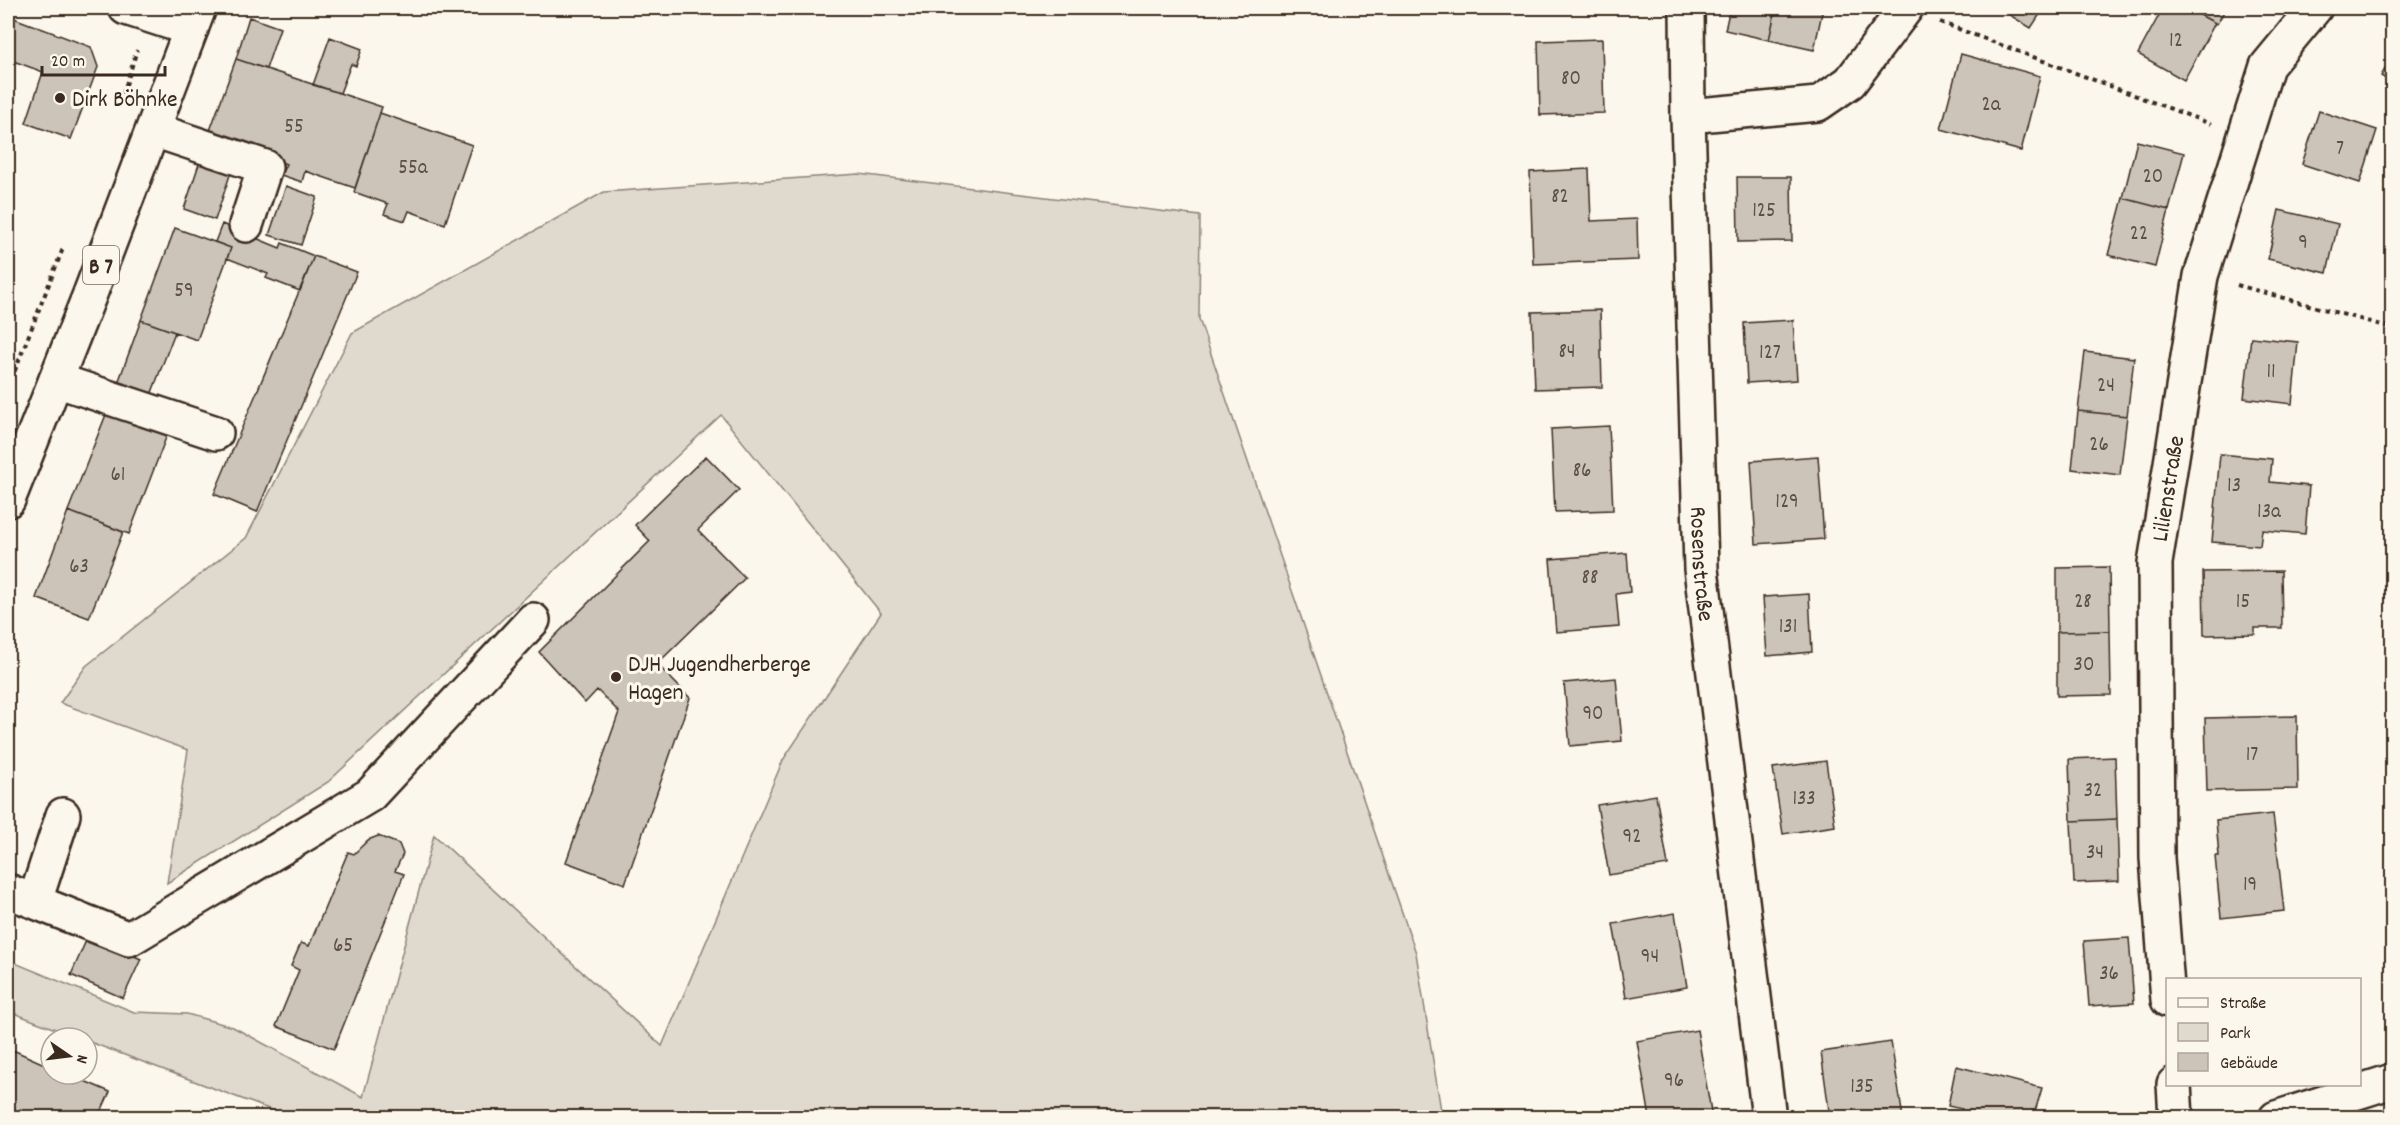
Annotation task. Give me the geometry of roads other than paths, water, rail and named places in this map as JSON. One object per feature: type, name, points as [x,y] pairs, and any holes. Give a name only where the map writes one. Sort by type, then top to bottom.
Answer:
[{"type":"street","points":[[126,8],[195,18]]},
{"type":"street","name":"Rosenstraße","points":[[1687,8],[1701,569],[1768,1118]]},
{"type":"street","points":[[1688,116],[1818,104],[1850,82],[1906,8]]},
{"type":"street","name":"Lilienstraße","points":[[2166,978],[2157,858],[2155,563],[2201,276],[2267,66],[2315,8]]},
{"type":"street","name":"B 7","points":[[8,500],[154,130],[195,18]]},
{"type":"street","points":[[154,130],[265,167],[246,225]]},
{"type":"street","points":[[56,380],[216,433]]},
{"type":"street","points":[[63,815],[21,896],[129,939],[370,795],[533,620]]},
{"type":"street","points":[[2276,1118],[2392,1080]]},
{"type":"street","points":[[2174,1086],[2176,1118]]},
{"type":"place","name":"Dirk Böhnke","points":[[60,98]]},
{"type":"place","name":"DJH Jugendherberge Hagen","points":[[616,677]]}]
